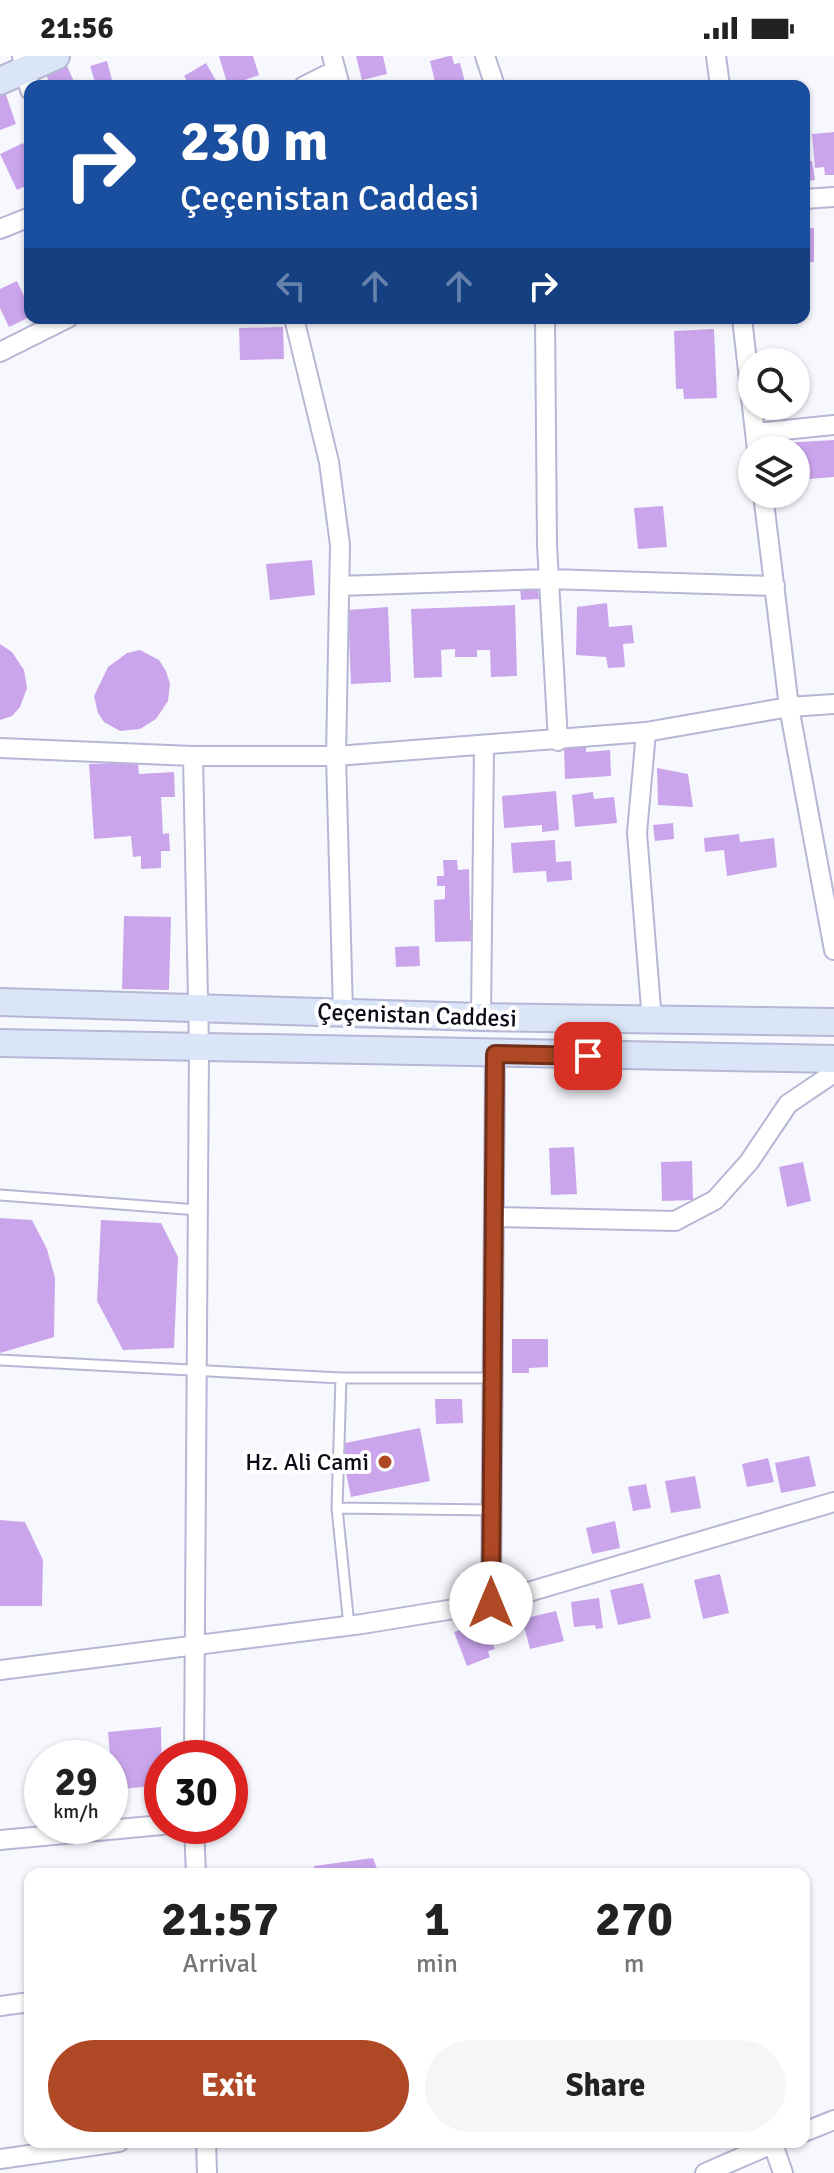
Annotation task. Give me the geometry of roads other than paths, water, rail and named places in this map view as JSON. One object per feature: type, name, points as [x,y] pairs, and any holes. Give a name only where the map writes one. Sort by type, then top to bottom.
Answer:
[{"type":"main road","points":[[19,75],[56,56]]},
{"type":"main road","name":"Çeçenistan Caddesi","points":[[0,1002],[481,1017],[834,1022]]},
{"type":"main road","name":"Çeçenistan Caddesi","points":[[0,1043],[834,1059]]},
{"type":"street","points":[[485,56],[493,80]]},
{"type":"street","points":[[716,56],[719,80]]},
{"type":"street","points":[[317,80],[336,71]]},
{"type":"street","points":[[810,199],[834,197]]},
{"type":"street","points":[[0,229],[24,219]]},
{"type":"street","points":[[0,352],[56,324]]},
{"type":"street","points":[[295,324],[329,462],[340,545],[336,756],[343,1012]]},
{"type":"street","points":[[545,324],[549,579],[558,741]]},
{"type":"street","points":[[743,324],[755,436]]},
{"type":"street","points":[[784,436],[834,425]]},
{"type":"street","points":[[765,508],[789,707],[834,950]]},
{"type":"street","points":[[339,586],[549,579],[775,586]]},
{"type":"street","points":[[0,748],[193,756],[336,756],[484,747],[646,732],[789,707],[834,704]]},
{"type":"street","points":[[646,732],[637,833],[652,1021]]},
{"type":"street","points":[[481,1017],[484,747]]},
{"type":"street","points":[[193,756],[199,1048],[194,1740]]},
{"type":"street","points":[[491,1603],[495,1054]]},
{"type":"street","points":[[494,1217],[675,1221],[715,1200],[749,1162],[788,1104],[834,1073]]},
{"type":"street","points":[[0,1670],[349,1626],[491,1603],[834,1502]]},
{"type":"street","points":[[0,1840],[144,1827]]},
{"type":"street","points":[[195,1844],[196,1868]]},
{"type":"street","points":[[0,2006],[24,2003]]},
{"type":"street","points":[[810,2130],[834,2120]]},
{"type":"street","points":[[4,2163],[86,2148]]},
{"type":"street","points":[[206,2148],[207,2173]]},
{"type":"street","points":[[705,2173],[763,2148]]},
{"type":"street","points":[[776,2148],[783,2173]]},
{"type":"lane","points":[[0,1195],[198,1210]]},
{"type":"lane","points":[[0,1360],[341,1378],[492,1378]]},
{"type":"lane","points":[[341,1378],[337,1508],[349,1626]]},
{"type":"lane","points":[[337,1508],[492,1510]]},
{"type":"place","name":"Hz. Ali Cami","points":[[385,1462]]}]
